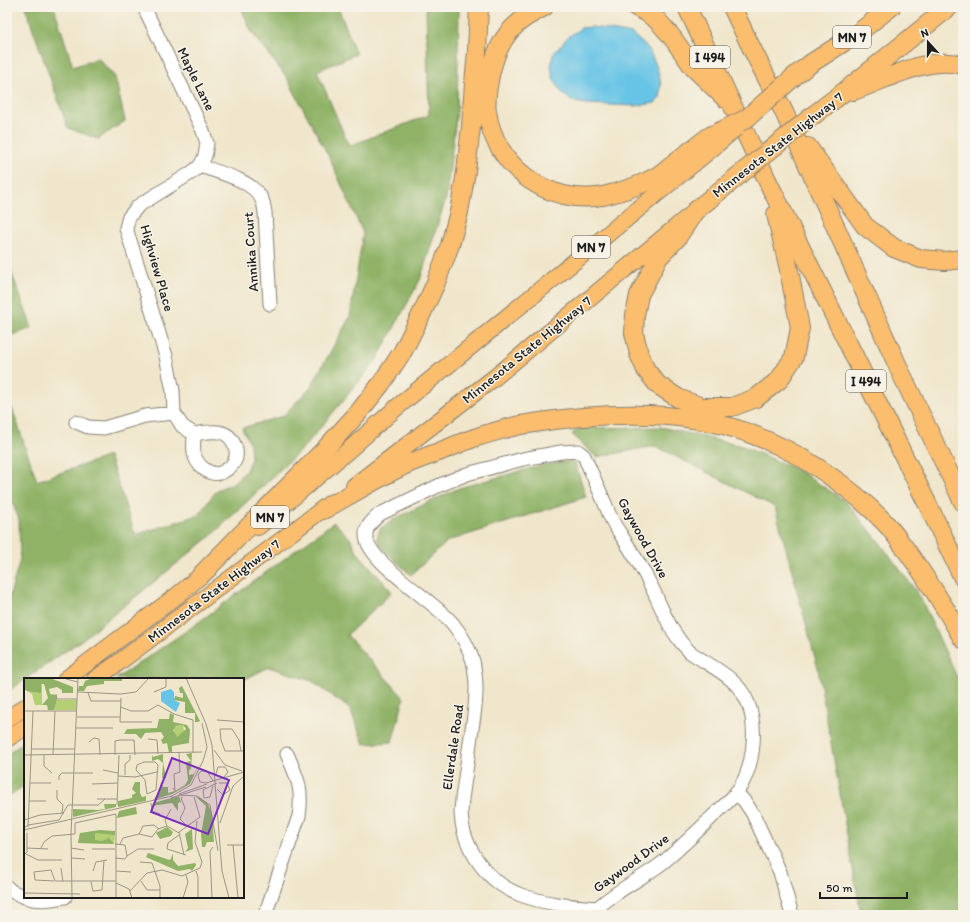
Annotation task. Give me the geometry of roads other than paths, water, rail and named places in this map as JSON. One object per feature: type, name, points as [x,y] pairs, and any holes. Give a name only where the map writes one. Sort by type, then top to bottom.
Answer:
[{"type":"highway","points":[[201,575],[326,448],[358,413],[381,384],[403,351],[418,321],[435,285],[450,245],[459,212],[466,172],[471,126],[479,7]]},
{"type":"highway","points":[[544,7],[527,16],[515,26],[505,37],[497,51],[487,94],[486,110],[494,135],[507,159],[517,170],[546,190],[587,198],[622,191],[657,176],[712,141],[740,112],[693,67],[672,37],[658,21],[636,7]]},
{"type":"highway","name":"I 494","points":[[687,7],[740,112],[769,184],[963,578]]},
{"type":"highway","name":"I 494","points":[[732,7],[784,112],[901,373],[963,502]]},
{"type":"highway","points":[[744,7],[752,49]]},
{"type":"highway","points":[[810,64],[858,22],[871,7]]},
{"type":"highway","name":"MN 7","points":[[740,112],[858,33],[891,7]]},
{"type":"highway","name":"Minnesota State Highway 7","points":[[695,211],[949,7]]},
{"type":"highway","points":[[840,95],[868,86],[913,68],[932,64],[954,63],[963,65]]},
{"type":"highway","points":[[784,112],[864,226],[894,248],[920,259],[945,261],[963,259]]},
{"type":"highway","points":[[695,211],[677,238],[660,257],[638,295],[634,333],[639,354],[646,370],[658,385],[678,398],[702,407],[732,407],[756,398],[779,380],[794,357],[800,328],[788,265],[769,184]]},
{"type":"highway","points":[[323,510],[401,467],[478,437],[526,424],[587,416],[637,415],[688,418],[719,424],[747,432],[779,446],[835,479],[863,501],[889,527],[920,569],[963,639]]},
{"type":"main road","name":"Minnesota State Highway 7","points":[[67,678],[179,594],[712,141]]},
{"type":"main road","name":"Minnesota State Highway 7","points":[[96,678],[323,510],[494,378],[695,211]]},
{"type":"main road","points":[[7,719],[24,708]]},
{"type":"main road","points":[[7,739],[24,728]]},
{"type":"street","name":"Maple Lane","points":[[144,7],[203,130],[207,143],[205,156],[200,166]]},
{"type":"street","name":"Annika Court","points":[[200,166],[242,181],[254,188],[262,199],[265,212],[270,304]]},
{"type":"street","name":"Highview Place","points":[[174,413],[173,391],[166,356],[126,228],[130,217],[138,206],[200,166]]},
{"type":"street","points":[[76,422],[88,427],[104,428],[145,416],[174,413],[182,426],[194,434]]},
{"type":"street","name":"Gaywood Drive","points":[[366,536],[372,521],[380,514],[467,474],[523,459],[561,452],[578,452],[584,456],[607,507],[612,522],[622,535],[650,582],[670,627],[689,651],[719,670],[736,684],[743,693],[748,703],[754,732],[753,746],[745,776],[736,792],[661,864],[626,887],[594,912]]},
{"type":"street","name":"Ellerdale Road","points":[[366,536],[367,542],[372,551],[386,567],[438,608],[452,623],[465,641],[474,662],[477,684],[461,812],[466,837],[477,859],[484,870],[493,878],[503,886],[520,895],[594,912]]},
{"type":"street","points":[[265,915],[299,816],[301,803],[298,778],[287,754]]},
{"type":"street","points":[[736,792],[753,814],[780,872],[792,915]]},
{"type":"street","points":[[7,887],[11,891],[24,897]]},
{"type":"street","points":[[28,898],[52,898]]},
{"type":"water","points":[[593,27],[632,34],[648,48],[657,67],[661,84],[660,98],[655,103],[636,106],[586,104],[572,101],[562,93],[553,77],[551,66],[554,53],[568,37],[581,28]]}]
